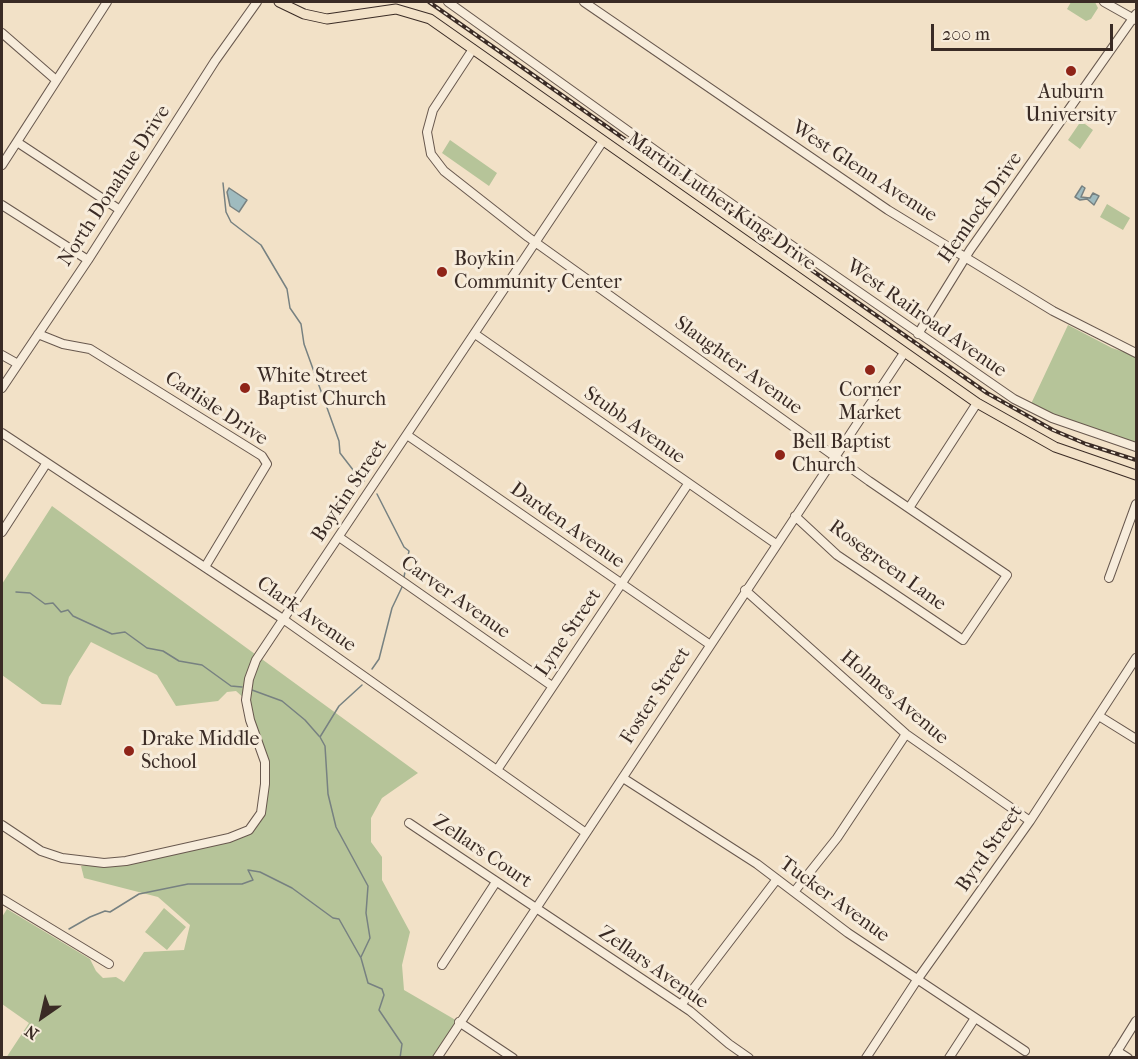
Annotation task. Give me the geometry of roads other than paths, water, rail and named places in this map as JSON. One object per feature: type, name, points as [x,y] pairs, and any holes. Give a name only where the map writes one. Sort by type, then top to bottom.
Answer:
[{"type":"main road","name":"Martin Luther King Drive","points":[[279,2],[304,14],[327,19],[350,17],[382,9],[413,12],[430,19],[977,403],[1055,447],[1137,475]]},
{"type":"street","points":[[2,165],[107,2]]},
{"type":"street","name":"North Donahue Drive","points":[[2,388],[88,260],[215,61],[257,2]]},
{"type":"street","name":"West Railroad Avenue","points":[[448,2],[918,334],[1032,409],[1137,447]]},
{"type":"street","name":"West Glenn Avenue","points":[[584,2],[824,168],[1053,311],[1137,353]]},
{"type":"street","points":[[1104,2],[1135,18]]},
{"type":"street","name":"Hemlock Drive","points":[[918,334],[966,257],[1135,18]]},
{"type":"street","points":[[2,33],[56,80]]},
{"type":"street","name":"Slaughter Avenue","points":[[473,49],[433,110],[427,132],[431,154],[444,171],[534,241],[835,456],[1007,575],[963,640]]},
{"type":"street","name":"Boykin Street","points":[[2,825],[41,851],[62,858],[104,863],[126,861],[220,840],[249,830],[261,813],[266,784],[265,762],[250,720],[246,700],[249,679],[256,660],[603,141]]},
{"type":"street","points":[[17,142],[120,210]]},
{"type":"street","points":[[2,205],[88,260]]},
{"type":"street","name":"Carlisle Drive","points":[[38,334],[63,344],[90,350],[262,456],[267,464],[205,567]]},
{"type":"street","name":"Stubb Avenue","points":[[475,334],[776,544]]},
{"type":"street","name":"Foster Street","points":[[436,1058],[904,353]]},
{"type":"street","points":[[2,355],[18,364]]},
{"type":"street","points":[[909,508],[977,403]]},
{"type":"street","name":"Clark Avenue","points":[[2,433],[283,619],[586,833]]},
{"type":"street","name":"Darden Avenue","points":[[407,435],[709,644]]},
{"type":"street","points":[[2,532],[46,464]]},
{"type":"street","name":"Lyne Street","points":[[497,770],[688,484]]},
{"type":"street","points":[[1108,578],[1137,504]]},
{"type":"street","name":"Rosegreen Lane","points":[[795,516],[837,555],[963,640]]},
{"type":"street","name":"Carver Avenue","points":[[339,537],[552,687]]},
{"type":"street","name":"Holmes Avenue","points":[[745,590],[906,734],[1030,821]]},
{"type":"street","name":"Byrd Street","points":[[866,1058],[917,980],[1030,821],[1137,658]]},
{"type":"street","points":[[1099,716],[1137,739]]},
{"type":"street","points":[[794,892],[837,838],[906,734]]},
{"type":"street","name":"Tucker Avenue","points":[[623,778],[777,879],[917,980],[1025,1051]]},
{"type":"street","name":"Zellars Court","points":[[409,823],[536,908]]},
{"type":"street","points":[[681,1005],[777,879]]},
{"type":"street","points":[[442,965],[496,882]]},
{"type":"street","points":[[2,899],[109,964]]},
{"type":"street","name":"Zellars Avenue","points":[[536,908],[681,1005],[750,1058]]},
{"type":"street","points":[[949,1058],[975,1018]]},
{"type":"street","points":[[1128,1058],[1115,1054],[1137,1021]]},
{"type":"street","points":[[459,1022],[513,1058]]},
{"type":"water","points":[[1082,186],[1085,188],[1081,197],[1090,198],[1093,193],[1099,196],[1094,205],[1087,199],[1080,200],[1075,197]]},
{"type":"water","points":[[229,188],[247,200],[239,212],[230,206],[227,192]]},
{"type":"waterway","points":[[223,183],[226,212],[231,222],[261,245],[287,289],[290,308],[301,324],[304,344],[339,441],[340,453],[364,481]]},
{"type":"waterway","points":[[377,494],[404,547],[409,551],[404,577]]},
{"type":"waterway","points":[[372,669],[379,659],[392,608],[402,587]]},
{"type":"waterway","points":[[16,592],[30,593],[45,604],[53,603],[61,612],[68,610],[73,616],[112,634],[125,632],[147,648],[163,651],[179,661],[202,665],[231,686],[242,687]]},
{"type":"waterway","points":[[361,957],[370,938],[366,913],[368,886],[336,827],[328,794],[325,746],[320,737],[339,706],[362,685]]},
{"type":"waterway","points":[[252,690],[282,701],[305,720],[319,736]]},
{"type":"waterway","points":[[69,929],[90,917],[105,911],[110,912],[139,894],[188,884],[242,884],[253,880],[248,870],[260,872],[292,888],[333,918],[339,919],[361,958],[368,983],[382,989],[384,995],[379,1010],[402,1044],[400,1058]]},
{"type":"railway","points":[[429,2],[987,393],[1053,430],[1086,444],[1136,460]]},
{"type":"place","name":"Auburn University","points":[[1071,71]]},
{"type":"place","name":"Boykin Community Center","points":[[442,272]]},
{"type":"place","name":"Corner Market","points":[[870,370]]},
{"type":"place","name":"White Street Baptist Church","points":[[245,388]]},
{"type":"place","name":"Bell Baptist Church","points":[[780,455]]},
{"type":"place","name":"Drake Middle School","points":[[129,751]]}]
